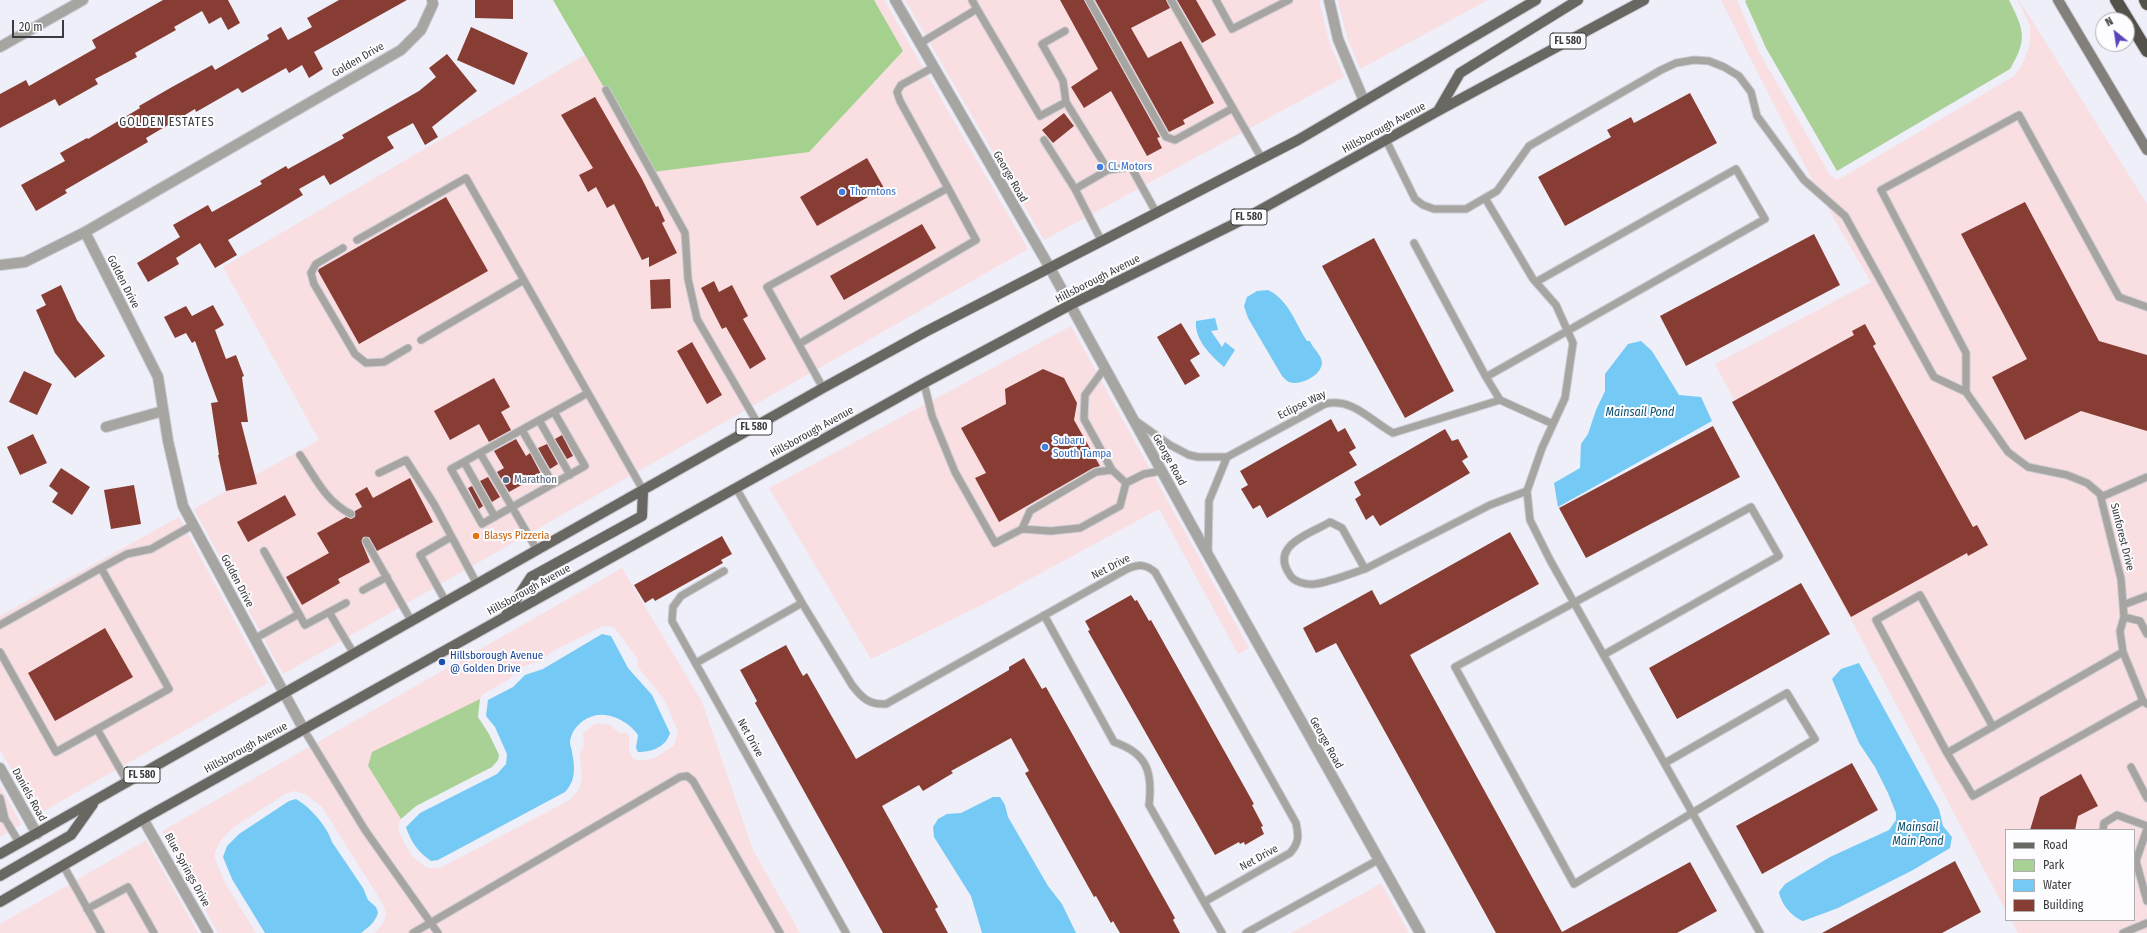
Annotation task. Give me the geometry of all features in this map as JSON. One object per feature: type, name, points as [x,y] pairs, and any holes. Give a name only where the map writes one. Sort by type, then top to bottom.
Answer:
[{"type":"highway","points":[[2116,0],[2147,51]]},
{"type":"highway","points":[[2144,0],[2147,4]]},
{"type":"main road","name":"FL 580","points":[[0,854],[412,622],[758,424],[925,332],[1262,159],[1536,0]]},
{"type":"main road","points":[[1438,111],[1460,72],[1578,0]]},
{"type":"main road","name":"Hillsborough Avenue","points":[[0,902],[143,819],[924,384],[1070,305],[1242,220],[1438,111],[1644,0]]},
{"type":"main road","points":[[2058,0],[2147,150]]},
{"type":"main road","points":[[505,617],[531,577],[642,516],[643,490]]},
{"type":"main road","points":[[0,876],[72,835],[95,801]]},
{"type":"street","points":[[0,47],[83,0]]},
{"type":"street","name":"Golden Drive","points":[[304,730],[183,506],[163,411],[158,377],[85,232],[401,50],[421,30],[433,4],[432,0]]},
{"type":"street","name":"George Road","points":[[894,0],[932,68],[1050,268],[1104,369],[1208,556],[1420,933]]},
{"type":"street","points":[[1329,0],[1338,39],[1364,101]]},
{"type":"street","points":[[0,265],[25,262],[85,232]]},
{"type":"street","points":[[106,427],[163,411]]},
{"type":"street","name":"Daniels Road","points":[[0,768],[37,834]]},
{"type":"street","name":"Blue Springs Drive","points":[[143,819],[208,933]]},
{"type":"lane","points":[[972,0],[1040,116],[1066,102]]},
{"type":"lane","points":[[1088,0],[1166,137],[1175,140],[1233,108]]},
{"type":"lane","points":[[1171,0],[1262,159]]},
{"type":"lane","points":[[1216,0],[1232,29],[1289,0]]},
{"type":"lane","points":[[919,44],[977,9]]},
{"type":"lane","points":[[1065,31],[1042,44],[1063,81],[1066,102],[1108,170]]},
{"type":"lane","points":[[1386,140],[1415,199],[1423,205],[1434,209],[1466,209],[1497,191],[1529,146],[1661,70],[1676,63],[1694,60],[1709,61],[1724,67],[1739,76],[1751,92],[1757,116],[1804,180],[1845,216],[1934,377],[1966,392],[1966,353],[1881,190],[2019,115],[2119,297],[2147,307]]},
{"type":"lane","points":[[799,344],[976,240],[900,101],[897,92],[902,85],[932,68]]},
{"type":"lane","points":[[606,90],[685,233],[688,279],[697,319],[758,424]]},
{"type":"lane","points":[[1044,140],[1075,189],[1102,242]]},
{"type":"lane","points":[[1075,189],[1108,170],[1131,166],[1156,214]]},
{"type":"lane","points":[[1486,377],[1765,219],[1736,170],[1536,282]]},
{"type":"lane","points":[[357,240],[466,178],[643,490]]},
{"type":"lane","points":[[823,388],[767,287],[948,188]]},
{"type":"lane","points":[[1485,198],[1536,282],[1556,305],[1573,343],[1565,398],[1542,448],[1527,491],[1530,520],[1550,560],[1605,654],[1760,933]]},
{"type":"lane","points":[[1414,243],[1486,377],[1500,400],[1553,424]]},
{"type":"lane","points":[[343,248],[316,264],[311,273],[314,284],[355,354],[366,363],[384,362],[408,348]]},
{"type":"lane","points":[[421,340],[524,280]]},
{"type":"lane","points":[[1104,369],[1085,395],[1084,419],[1112,470],[1126,483]]},
{"type":"lane","points":[[924,384],[932,416],[955,472],[996,543],[1022,529],[1051,531],[1080,528],[1120,506],[1126,483],[1144,474],[1161,471]]},
{"type":"lane","points":[[554,412],[585,466],[482,524],[451,469],[588,392]]},
{"type":"lane","name":"Sunforest Drive","points":[[1966,392],[2008,452],[2028,467],[2067,475],[2087,483],[2100,497],[2121,579],[2124,617],[2120,631],[2124,652],[2145,702]]},
{"type":"lane","name":"Eclipse Way","points":[[1227,457],[1325,404],[1336,401],[1346,403],[1393,433],[1500,400]]},
{"type":"lane","points":[[1132,419],[1170,445],[1189,454],[1198,457],[1227,457],[1209,501],[1208,556]]},
{"type":"lane","points":[[539,420],[570,475]]},
{"type":"lane","points":[[522,430],[553,484]]},
{"type":"lane","points":[[480,453],[537,550]]},
{"type":"lane","points":[[300,455],[327,496],[339,508],[351,514]]},
{"type":"lane","points":[[379,473],[406,460],[434,504],[477,584]]},
{"type":"lane","points":[[464,462],[495,517]]},
{"type":"lane","points":[[1022,529],[1030,511],[1096,472],[1112,470]]},
{"type":"lane","points":[[2100,497],[2147,477]]},
{"type":"lane","name":"Net Drive","points":[[736,488],[802,603],[852,685],[861,698],[874,705],[886,704],[1138,564],[1148,566],[1156,572],[1296,823],[1299,835],[1297,844],[1290,853],[1204,902]]},
{"type":"lane","points":[[1365,569],[1342,528],[1330,522],[1289,546],[1284,554],[1284,564],[1291,577],[1301,583],[1314,584],[1365,569],[1490,505],[1527,491]]},
{"type":"lane","points":[[1605,654],[1779,556],[1751,507],[1456,667],[1574,884],[1693,811],[1815,739],[1787,693],[1665,763]]},
{"type":"lane","points":[[0,625],[127,554],[151,549],[193,525]]},
{"type":"lane","points":[[446,602],[420,555],[451,538]]},
{"type":"lane","points":[[366,541],[412,622]]},
{"type":"lane","points":[[264,551],[305,625],[346,603]]},
{"type":"lane","points":[[0,652],[56,752],[169,689],[101,568]]},
{"type":"lane","name":"Net Drive","points":[[724,571],[681,596],[673,607],[672,621],[846,933]]},
{"type":"lane","points":[[363,590],[387,577]]},
{"type":"lane","points":[[1993,727],[1920,595],[1876,620],[1947,753],[1973,796],[2145,702]]},
{"type":"lane","points":[[2122,604],[2147,596]]},
{"type":"lane","points":[[696,663],[802,603]]},
{"type":"lane","points":[[329,612],[354,654]]},
{"type":"lane","points":[[254,639],[299,614]]},
{"type":"lane","points":[[1044,616],[1114,742],[1127,746],[1140,756],[1148,770],[1151,789],[1149,805],[1222,933]]},
{"type":"lane","points":[[2124,617],[2140,621],[2147,634]]},
{"type":"lane","points":[[1947,753],[2124,652]]},
{"type":"lane","points":[[97,729],[128,783]]},
{"type":"lane","points":[[304,730],[365,830],[438,933]]},
{"type":"lane","points":[[2131,767],[2147,798]]},
{"type":"lane","points":[[412,933],[680,777],[688,776],[693,781],[780,933]]},
{"type":"lane","points":[[0,798],[2,818],[20,844]]},
{"type":"lane","points":[[2102,829],[2104,823],[2116,815],[2147,826]]},
{"type":"lane","points":[[2147,829],[2135,860],[2147,901]]},
{"type":"lane","points":[[1246,933],[1378,860]]},
{"type":"lane","points":[[63,865],[101,933]]},
{"type":"lane","points":[[87,909],[128,887],[154,933]]},
{"type":"lane","points":[[2123,933],[2147,923]]},
{"type":"shaded area","points":[[874,0],[884,0],[1028,249],[283,674],[194,509],[319,440],[223,267],[585,55],[653,172],[903,52]]},
{"type":"shaded area","points":[[905,0],[1319,0],[1329,41],[1344,77],[1044,240]]},
{"type":"shaded area","points":[[1338,0],[1488,0],[1360,69],[1347,37]]},
{"type":"shaded area","points":[[1721,0],[1737,0],[1759,52],[1830,175],[1836,179],[1841,178],[2014,76],[2023,63],[2030,44],[2030,26],[2019,0],[2147,204],[2147,933],[2018,933],[2012,921],[2135,921],[2135,829],[2005,829],[2005,909],[1715,364],[1871,282],[1816,188]]},
{"type":"shaded area","points":[[1071,326],[1249,648],[1238,654],[1159,509],[982,605],[871,659],[769,488]]},
{"type":"shaded area","points":[[179,517],[268,683],[37,815],[0,750],[0,616]]},
{"type":"shaded area","points":[[622,568],[702,702],[753,850],[800,933],[375,933],[383,923],[386,914],[383,904],[322,807],[305,794],[294,791],[285,794],[234,827],[221,840],[215,852],[215,859],[225,883],[256,933],[218,933],[162,831]],"holes":[[[603,626],[614,627],[637,658],[638,667],[664,699],[678,732],[674,745],[655,758],[639,761],[633,758],[629,751],[629,736],[625,732],[621,734],[608,724],[595,724],[583,733],[584,745],[580,753],[582,779],[578,791],[570,800],[440,868],[428,868],[420,863],[412,856],[402,839],[398,827],[401,819],[368,766],[480,699],[483,694],[508,680],[522,667],[539,661],[555,650]]]},
{"type":"shaded area","points":[[0,786],[21,824],[0,837]]},
{"type":"shaded area","points":[[146,840],[198,933],[0,933],[0,924]]},
{"type":"shaded area","points":[[1381,883],[1409,933],[1291,933],[1373,888]]},
{"type":"green space","points":[[553,0],[874,0],[903,51],[809,152],[653,172]]},
{"type":"green space","points":[[2009,0],[2021,27],[2022,42],[2016,59],[2010,69],[1837,171],[1766,48],[1745,1]]},
{"type":"green space","points":[[480,699],[478,717],[489,734],[499,755],[498,760],[492,767],[416,806],[401,819],[368,766],[372,752]]},
{"type":"water","points":[[1268,290],[1275,294],[1291,312],[1307,341],[1310,341],[1322,360],[1321,368],[1314,376],[1299,383],[1289,382],[1282,376],[1248,318],[1244,306],[1247,297],[1257,291]]},
{"type":"water","points":[[1215,318],[1218,330],[1211,331],[1222,347],[1225,342],[1235,350],[1224,367],[1204,347],[1196,328],[1196,321]]},
{"type":"water","name":"Mainsail Pond","points":[[1641,341],[1652,351],[1679,395],[1701,397],[1712,421],[1558,507],[1554,483],[1580,468],[1581,444],[1588,434],[1596,410],[1605,391],[1605,374],[1628,344]]},
{"type":"water","points":[[602,634],[611,636],[628,668],[652,695],[670,733],[665,742],[653,750],[638,752],[636,748],[638,735],[624,722],[615,717],[605,715],[587,718],[577,726],[571,737],[570,743],[574,763],[574,774],[569,787],[565,792],[438,860],[431,861],[426,858],[410,837],[406,827],[420,813],[497,774],[506,764],[507,754],[495,727],[486,716],[488,700],[513,687],[525,675],[543,669]]},
{"type":"water","name":"Mainsail Main Pond","points":[[1859,663],[1939,809],[1943,826],[1952,837],[1950,848],[1913,870],[1838,908],[1803,921],[1791,913],[1780,897],[1779,892],[1785,884],[1830,857],[1889,830],[1896,820],[1896,813],[1888,793],[1875,767],[1859,743],[1832,679],[1841,669]]},
{"type":"water","points":[[993,797],[1000,797],[1005,805],[1008,817],[1048,886],[1062,904],[1076,933],[982,933],[971,896],[934,837],[933,827],[938,819],[947,814],[961,813]]},
{"type":"water","points":[[296,799],[312,812],[322,823],[332,842],[363,888],[368,900],[376,907],[378,913],[375,919],[361,933],[265,933],[232,879],[223,857],[227,846],[239,834],[289,801]]},
{"type":"building","points":[[163,0],[228,0],[240,23],[228,30],[221,17],[209,24],[202,11],[174,27],[176,30],[135,53],[137,57],[95,79],[98,84],[59,106],[55,99],[0,128],[0,94],[26,80],[29,86],[96,48],[92,40]]},
{"type":"building","points":[[339,0],[407,0],[314,52],[323,69],[309,78],[302,65],[289,73],[286,68],[242,93],[238,88],[196,112],[195,109],[146,138],[148,142],[65,190],[67,193],[36,211],[21,185],[65,161],[60,153],[87,138],[88,139],[140,108],[139,106],[212,65],[215,70],[269,39],[267,35],[281,27],[288,40],[312,27],[307,18]]},
{"type":"building","points":[[475,0],[513,0],[513,19],[475,18]]},
{"type":"building","points":[[1060,0],[1084,0],[1160,137],[1157,138],[1162,148],[1147,156],[1111,91],[1084,108],[1071,87],[1098,69]]},
{"type":"building","points":[[1095,0],[1166,0],[1170,8],[1131,28],[1148,58],[1181,41],[1214,103],[1183,120],[1185,124],[1169,132]]},
{"type":"building","points":[[1177,0],[1196,0],[1216,35],[1202,43]]},
{"type":"building","points":[[471,27],[528,53],[514,85],[457,60]]},
{"type":"building","points":[[447,54],[477,91],[432,127],[438,137],[425,145],[413,123],[387,137],[394,148],[330,185],[324,175],[299,189],[303,195],[228,240],[237,255],[215,268],[200,243],[176,258],[179,264],[148,282],[137,263],[180,237],[173,225],[208,205],[212,212],[262,184],[260,181],[286,166],[288,169],[344,138],[342,135],[419,91],[436,77],[429,68]]},
{"type":"building","points":[[1690,93],[1717,143],[1565,226],[1538,177],[1611,137],[1607,130],[1631,117],[1634,123]]},
{"type":"building","points":[[595,97],[642,179],[656,207],[658,206],[665,221],[662,223],[677,253],[649,267],[649,257],[642,260],[614,204],[607,208],[596,187],[588,192],[579,175],[593,168],[561,115]]},
{"type":"building","points":[[1064,113],[1074,126],[1053,143],[1042,130]]},
{"type":"building","name":"Thorntons","points":[[867,158],[884,188],[817,226],[800,197]]},
{"type":"building","points":[[446,197],[488,271],[359,344],[318,271],[319,269]]},
{"type":"building","points":[[2025,202],[2099,341],[2147,355],[2147,431],[2081,411],[2025,440],[1992,377],[2027,359],[1961,234]]},
{"type":"building","points":[[922,224],[936,248],[844,300],[830,276]]},
{"type":"building","points":[[1814,234],[1840,285],[1686,366],[1660,316]]},
{"type":"building","points":[[1374,238],[1454,391],[1405,418],[1322,266]]},
{"type":"building","points":[[670,279],[671,308],[651,309],[650,280]]},
{"type":"building","points":[[714,281],[719,292],[732,285],[748,316],[743,319],[766,359],[750,369],[726,327],[722,329],[701,288]]},
{"type":"building","points":[[61,285],[77,320],[105,356],[75,378],[55,353],[36,310],[46,305],[41,295]]},
{"type":"building","points":[[213,305],[224,325],[215,330],[226,359],[236,355],[244,376],[242,377],[248,422],[241,422],[257,484],[226,491],[218,455],[211,403],[218,402],[195,341],[192,343],[186,333],[175,338],[164,317],[186,306],[192,316]]},
{"type":"building","points":[[1181,323],[1200,354],[1190,360],[1200,376],[1185,385],[1157,337]]},
{"type":"building","points":[[1865,324],[1876,344],[1873,346],[1973,527],[1977,525],[1988,545],[1968,556],[1967,553],[1851,617],[1732,402],[1854,335],[1852,331]]},
{"type":"building","points":[[692,342],[722,395],[707,404],[677,351]]},
{"type":"building","points":[[1043,369],[1064,378],[1077,403],[1074,420],[1100,466],[1093,468],[999,522],[975,478],[986,473],[961,428],[1006,404],[1005,389]]},
{"type":"building","points":[[24,371],[52,384],[37,415],[9,402]]},
{"type":"building","points":[[494,378],[510,407],[501,412],[511,430],[489,442],[479,424],[450,440],[434,411]]},
{"type":"building","points":[[1331,419],[1338,432],[1345,428],[1356,448],[1349,452],[1357,465],[1267,518],[1260,505],[1253,509],[1241,489],[1248,485],[1240,471]]},
{"type":"building","points":[[1713,426],[1740,477],[1586,558],[1559,508]]},
{"type":"building","points":[[1445,429],[1452,441],[1458,439],[1468,457],[1462,461],[1470,473],[1380,526],[1373,515],[1366,520],[1355,499],[1361,495],[1354,482]]},
{"type":"building","points":[[33,434],[47,463],[20,475],[7,447]]},
{"type":"building","points":[[562,435],[573,456],[567,459],[555,439]]},
{"type":"building","points":[[516,439],[526,456],[530,453],[541,474],[509,492],[497,472],[504,468],[494,451]]},
{"type":"building","points":[[547,444],[558,464],[550,469],[538,448]]},
{"type":"building","points":[[61,468],[90,487],[72,515],[52,502],[58,493],[49,486]]},
{"type":"building","points":[[488,477],[500,497],[492,502],[480,481]]},
{"type":"building","points":[[410,478],[433,522],[377,551],[369,537],[363,537],[362,543],[370,562],[338,579],[340,583],[302,605],[286,577],[329,553],[317,533],[346,517],[351,519],[355,517],[355,511],[362,507],[355,494],[367,487],[373,498]]},
{"type":"building","points":[[134,485],[141,524],[111,529],[104,490]]},
{"type":"building","points":[[472,486],[483,506],[479,509],[468,488]]},
{"type":"building","points":[[285,495],[296,515],[248,542],[237,522]]},
{"type":"building","points":[[1510,532],[1539,584],[1410,655],[1562,932],[1690,862],[1717,911],[1677,933],[1496,933],[1336,643],[1316,653],[1303,628],[1372,590],[1380,605]]},
{"type":"building","points":[[722,536],[732,554],[721,560],[723,563],[655,601],[653,598],[645,603],[634,585]]},
{"type":"building","points":[[1801,583],[1830,634],[1677,719],[1649,668]]},
{"type":"building","points":[[1131,595],[1135,601],[1137,600],[1149,621],[1151,620],[1254,804],[1252,805],[1263,826],[1261,827],[1264,834],[1245,845],[1244,842],[1240,844],[1239,842],[1215,855],[1088,631],[1090,630],[1085,621]]},
{"type":"building","points":[[105,628],[133,677],[55,721],[28,673]]},
{"type":"building","points":[[786,645],[803,676],[807,673],[856,759],[1009,670],[1009,667],[1024,658],[1042,689],[1046,687],[1175,918],[1173,920],[1180,933],[1120,933],[1113,921],[1111,923],[1096,896],[1094,897],[1025,773],[1029,771],[1011,738],[951,771],[953,773],[923,791],[919,785],[882,806],[938,907],[935,909],[948,933],[883,933],[755,703],[757,701],[740,670]]},
{"type":"building","points":[[1852,763],[1878,810],[1762,874],[1736,826]]},
{"type":"building","points":[[2081,774],[2098,806],[2078,816],[2075,829],[2030,829],[2040,797]]},
{"type":"building","points":[[1955,861],[1981,912],[1942,933],[1822,933]]},
{"type":"place","name":"CL Motors","points":[[1100,167]]},
{"type":"place","name":"Thorntons","points":[[842,192]]},
{"type":"place","name":"Subaru South Tampa","points":[[1045,447]]},
{"type":"place","name":"Marathon","points":[[506,480]]},
{"type":"place","name":"Blasys Pizzeria","points":[[476,536]]},
{"type":"place","name":"Hillsborough Avenue @ Golden Drive","points":[[442,662]]},
{"type":"district","name":"GOLDEN ESTATES","points":[[167,123]]}]
